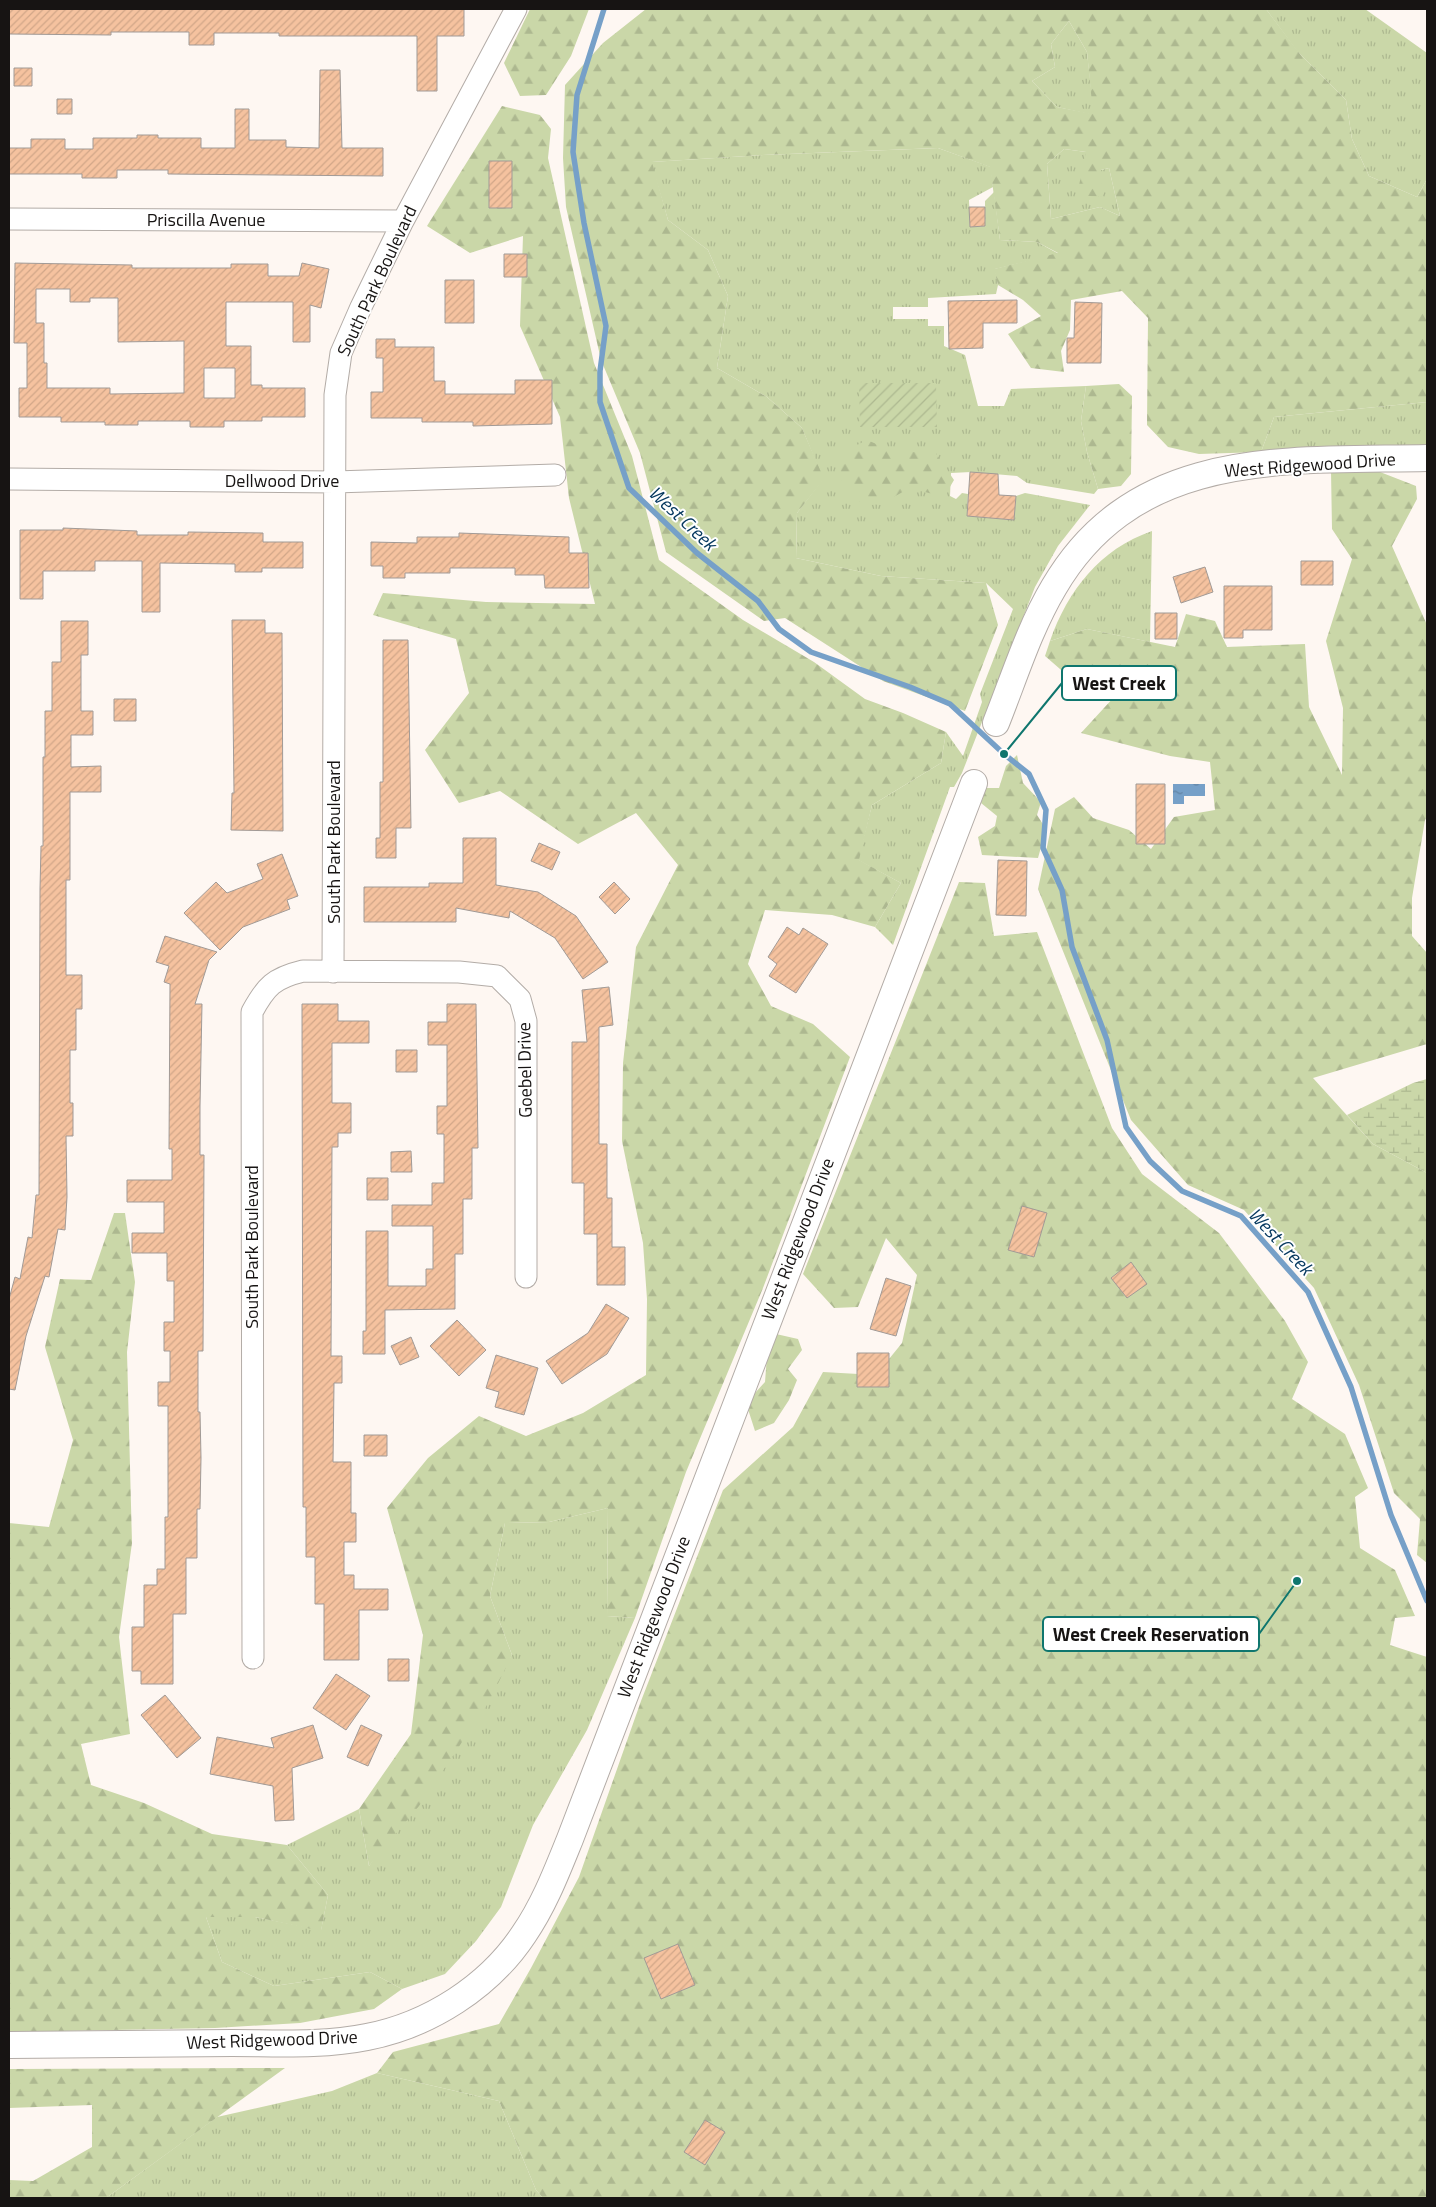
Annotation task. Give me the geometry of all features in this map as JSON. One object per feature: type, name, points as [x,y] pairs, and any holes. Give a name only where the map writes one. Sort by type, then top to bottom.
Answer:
[{"type":"street","name":"South Park Boulevard","points":[[253,1658],[252,1012],[263,991],[285,975],[303,971],[333,972],[335,395],[341,353],[403,221],[516,9]]},
{"type":"street","name":"Priscilla Avenue","points":[[9,220],[403,221]]},
{"type":"street","name":"West Ridgewood Drive","points":[[996,723],[1035,624],[1066,568],[1097,532],[1141,500],[1180,480],[1206,472],[1244,466],[1325,460],[1427,458]]},
{"type":"street","name":"Dellwood Drive","points":[[9,479],[335,482],[555,475]]},
{"type":"street","name":"West Ridgewood Drive","points":[[9,2045],[305,2043],[367,2037],[396,2030],[422,2019],[451,2003],[475,1987],[496,1969],[512,1951],[540,1908],[570,1839],[974,783]]},
{"type":"street","name":"Goebel Drive","points":[[333,972],[459,972],[497,976],[520,999],[526,1022],[526,1277]]},
{"type":"green space","points":[[530,9],[589,9],[571,56],[546,95],[520,96],[504,63]]},
{"type":"green space","points":[[646,9],[1266,9],[1300,54],[1346,100],[1352,139],[1369,176],[1417,197],[1427,179],[1427,402],[1274,417],[1261,452],[1199,454],[1168,447],[1147,425],[1148,318],[1122,291],[1071,300],[1070,330],[1061,351],[1064,372],[1031,368],[1008,334],[1041,316],[1023,300],[998,285],[994,269],[1058,253],[1037,242],[1000,240],[990,167],[938,148],[763,155],[652,162],[668,220],[708,250],[728,296],[717,368],[767,397],[802,428],[824,479],[797,513],[796,558],[881,576],[986,583],[998,625],[965,711],[883,681],[785,618],[764,621],[666,552],[640,453],[601,360],[566,207],[563,158],[565,85],[603,43]],"holes":[[[1069,21],[1087,52],[1093,114],[1057,107],[1032,81],[1055,67],[1051,44]],[[1064,149],[1086,152],[1077,195],[1103,197],[1101,170],[1109,168],[1120,216],[1100,207],[1051,219],[1047,164]]]},
{"type":"green space","points":[[1266,9],[1365,9],[1427,53],[1427,179],[1417,197],[1369,176],[1352,139],[1346,100],[1297,51]]},
{"type":"green space","points":[[1069,21],[1087,52],[1094,115],[1057,107],[1032,81],[1055,67],[1051,44]]},
{"type":"green space","points":[[502,106],[540,115],[551,129],[548,158],[594,363],[632,456],[659,560],[743,620],[814,662],[865,699],[946,732],[941,763],[872,805],[859,860],[901,883],[875,927],[832,915],[765,910],[748,964],[771,1006],[813,1024],[850,1057],[763,1288],[686,1472],[635,1618],[607,1616],[608,1508],[549,1522],[505,1523],[490,1596],[512,1655],[489,1702],[419,1806],[369,1866],[359,1809],[411,1734],[423,1635],[387,1508],[428,1458],[479,1416],[526,1436],[583,1413],[646,1375],[647,1299],[643,1243],[622,1141],[623,1063],[636,947],[678,865],[636,813],[578,844],[500,791],[459,803],[425,750],[469,693],[456,639],[373,615],[383,593],[486,602],[595,604],[569,498],[560,417],[520,326],[523,236],[470,253],[427,226]]},
{"type":"green space","points":[[938,148],[991,167],[993,187],[969,200],[970,227],[985,226],[985,201],[994,192],[1000,240],[1037,242],[1059,254],[995,269],[998,285],[996,294],[928,298],[928,307],[893,307],[893,319],[928,319],[928,326],[944,326],[944,346],[965,355],[978,406],[1004,406],[1011,389],[1086,386],[1081,421],[1087,452],[1098,489],[1094,494],[1027,483],[1017,476],[971,472],[951,473],[950,496],[956,499],[962,493],[968,494],[967,516],[1014,520],[1016,496],[1025,493],[1090,505],[1058,546],[1035,587],[962,773],[954,787],[950,787],[893,945],[875,927],[901,883],[858,860],[872,805],[941,763],[946,732],[963,756],[982,702],[980,694],[1013,609],[986,583],[881,576],[796,558],[797,513],[823,479],[802,428],[767,397],[717,368],[728,296],[708,250],[668,220],[651,162],[763,155]]},
{"type":"green space","points":[[1064,149],[1086,152],[1101,170],[1109,168],[1120,216],[1100,207],[1051,219],[1047,164]]},
{"type":"green space","points":[[859,383],[936,383],[937,427],[860,427]]},
{"type":"green space","points":[[1119,384],[1132,396],[1131,474],[1121,486],[1098,489],[1087,452],[1081,421],[1086,386]]},
{"type":"green space","points":[[1427,402],[1427,446],[1261,452],[1274,417]]},
{"type":"green space","points":[[867,440],[895,452],[935,452],[954,480],[944,497],[910,488],[879,505],[860,502],[842,485],[839,454]]},
{"type":"green space","points":[[1331,471],[1380,472],[1416,486],[1417,499],[1392,546],[1427,625],[1427,817],[1412,898],[1412,936],[1427,953],[1427,1044],[1313,1078],[1373,1144],[1427,1173],[1427,1563],[1417,1555],[1420,1519],[1394,1493],[1359,1385],[1314,1288],[1244,1210],[1188,1185],[1131,1120],[1038,889],[1055,809],[1074,797],[1093,818],[1129,830],[1151,849],[1174,817],[1215,810],[1210,762],[1170,756],[1081,733],[1126,684],[1075,682],[1045,656],[1050,641],[1087,629],[1175,647],[1186,614],[1215,621],[1227,647],[1305,644],[1309,707],[1342,775],[1343,708],[1326,641],[1352,559],[1332,529]]},
{"type":"green space","points":[[1152,531],[1150,642],[1087,629],[1050,641],[1066,605],[1088,574],[1117,549],[1133,539]]},
{"type":"green space","points":[[1017,755],[1023,783],[1041,802],[1037,815],[1046,829],[1038,858],[982,855],[978,837],[995,826],[997,816],[981,803],[986,788],[999,788],[1006,766]]},
{"type":"green space","points":[[959,882],[985,883],[994,936],[1037,932],[1112,1128],[1142,1174],[1219,1233],[1285,1321],[1308,1362],[1292,1399],[1345,1434],[1368,1488],[1355,1497],[1360,1548],[1395,1570],[1415,1616],[1395,1618],[1390,1645],[1427,1657],[1427,2198],[543,2198],[536,2190],[499,2101],[377,2073],[393,2052],[499,2024],[579,1877],[641,1701],[723,1490],[793,1427],[823,1372],[876,1375],[902,1343],[917,1275],[886,1238],[858,1307],[834,1308],[803,1274]]},
{"type":"green space","points":[[1427,1079],[1427,1173],[1373,1144],[1347,1115],[1413,1083]]},
{"type":"green space","points":[[114,1213],[125,1213],[135,1282],[127,1352],[132,1543],[119,1637],[130,1734],[81,1744],[91,1785],[144,1803],[212,1834],[287,1845],[328,1895],[321,1931],[255,1917],[206,1917],[222,1962],[274,1986],[370,1972],[402,1989],[374,2009],[300,2023],[215,2028],[9,2032],[9,1523],[49,1527],[73,1440],[45,1347],[60,1279],[91,1280]]},
{"type":"green space","points":[[776,1334],[798,1339],[802,1350],[788,1369],[797,1380],[789,1400],[774,1423],[755,1431],[746,1403],[765,1382],[767,1356]]},
{"type":"green space","points":[[608,1508],[607,1616],[635,1618],[587,1730],[533,1825],[501,1907],[476,1941],[445,1974],[402,1989],[370,1972],[274,1986],[222,1962],[206,1917],[255,1917],[321,1930],[328,1895],[287,1845],[359,1809],[369,1866],[512,1655],[490,1596],[505,1523],[549,1522]]},
{"type":"green space","points":[[285,2068],[106,2198],[9,2198],[9,2180],[33,2181],[92,2147],[92,2105],[9,2108],[9,2069]]},
{"type":"green space","points":[[377,2073],[499,2101],[536,2190],[543,2198],[106,2198],[217,2117],[332,2091]]},
{"type":"water","points":[[1173,784],[1205,784],[1205,796],[1184,796],[1184,804],[1173,804]]},
{"type":"building","points":[[9,9],[464,9],[464,36],[437,36],[437,91],[417,91],[417,36],[279,36],[279,33],[214,33],[214,45],[189,45],[189,32],[111,32],[111,35],[9,34]]},
{"type":"building","points":[[14,68],[32,68],[32,86],[14,86]]},
{"type":"building","points":[[320,70],[340,70],[342,148],[383,148],[383,176],[168,174],[168,170],[117,170],[117,178],[82,178],[82,174],[9,174],[9,148],[31,148],[31,139],[65,139],[65,149],[93,149],[93,138],[137,138],[137,135],[158,135],[158,138],[201,138],[201,148],[235,148],[235,109],[249,109],[249,140],[286,140],[286,147],[319,148]]},
{"type":"building","points":[[57,99],[72,99],[72,114],[57,114]]},
{"type":"building","points":[[489,161],[512,161],[512,208],[489,208]]},
{"type":"building","points":[[969,207],[985,207],[985,226],[970,227]]},
{"type":"building","points":[[504,254],[527,254],[527,277],[504,277]]},
{"type":"building","points":[[15,263],[132,265],[132,268],[231,268],[231,264],[268,264],[268,276],[299,276],[302,263],[329,269],[321,308],[310,305],[310,342],[293,342],[293,302],[226,302],[226,346],[251,346],[251,385],[262,385],[262,388],[305,388],[305,417],[262,417],[262,421],[224,421],[224,427],[190,427],[190,421],[138,421],[138,425],[105,425],[105,422],[61,422],[61,417],[19,417],[19,388],[27,388],[27,343],[14,343]],"holes":[[[36,289],[70,289],[70,302],[90,302],[90,298],[118,298],[118,342],[184,341],[184,393],[110,394],[110,388],[47,388],[47,363],[44,363],[44,323],[36,323]],[[204,368],[235,368],[235,398],[204,398]]]},
{"type":"building","points":[[445,280],[474,280],[474,323],[445,323]]},
{"type":"building","points":[[1017,300],[1017,323],[983,323],[983,348],[949,349],[948,301]]},
{"type":"building","points":[[1075,302],[1102,303],[1101,363],[1067,363],[1067,338],[1074,338]]},
{"type":"building","points":[[376,339],[395,339],[395,347],[434,347],[434,381],[445,381],[445,394],[515,394],[515,380],[552,380],[552,424],[473,426],[473,422],[422,422],[422,418],[371,418],[371,392],[383,392],[383,358],[376,358]]},
{"type":"building","points":[[970,472],[998,474],[999,495],[1016,496],[1014,520],[967,516]]},
{"type":"building","points":[[63,528],[137,531],[137,535],[188,535],[188,532],[263,533],[263,542],[303,542],[303,568],[262,568],[262,572],[235,572],[235,564],[160,563],[160,612],[142,612],[142,561],[95,561],[95,571],[43,571],[43,599],[20,599],[20,530],[63,530]]},
{"type":"building","points":[[459,533],[569,537],[569,553],[588,553],[589,588],[545,588],[544,575],[515,575],[515,568],[450,568],[450,573],[405,573],[405,578],[383,578],[383,566],[371,566],[371,542],[417,543],[417,537],[459,537]]},
{"type":"building","points":[[1301,561],[1333,561],[1333,585],[1301,585]]},
{"type":"building","points":[[1205,567],[1213,592],[1181,603],[1173,577]]},
{"type":"building","points":[[1224,586],[1272,586],[1272,630],[1243,630],[1243,638],[1224,638]]},
{"type":"building","points":[[1155,613],[1177,613],[1177,639],[1155,639]]},
{"type":"building","points":[[232,620],[265,620],[265,633],[282,633],[283,831],[231,830],[232,793],[234,793]]},
{"type":"building","points":[[61,621],[88,621],[88,655],[81,655],[81,711],[93,711],[93,735],[71,735],[71,767],[101,766],[101,792],[70,792],[70,880],[66,880],[66,975],[82,975],[82,1009],[76,1009],[76,1050],[70,1050],[70,1103],[73,1103],[73,1136],[66,1136],[67,1197],[65,1230],[58,1229],[49,1277],[45,1276],[26,1336],[15,1390],[9,1389],[9,1299],[15,1277],[20,1279],[28,1237],[32,1238],[36,1195],[39,1195],[40,889],[41,846],[43,846],[43,757],[45,757],[45,711],[52,711],[52,662],[61,662]]},
{"type":"building","points":[[383,640],[408,640],[411,828],[396,828],[396,858],[376,858],[376,838],[380,838],[380,782],[383,782]]},
{"type":"building","points":[[114,699],[136,699],[136,721],[114,721]]},
{"type":"building","points":[[1136,784],[1165,784],[1165,844],[1136,844]]},
{"type":"building","points":[[463,838],[496,838],[496,885],[538,892],[576,916],[608,962],[583,979],[555,938],[510,911],[509,918],[456,908],[456,922],[364,922],[364,887],[429,887],[429,883],[463,883]]},
{"type":"building","points":[[539,843],[560,852],[552,870],[531,861]]},
{"type":"building","points":[[282,854],[298,896],[287,900],[290,909],[243,927],[220,950],[184,913],[216,882],[227,893],[263,879],[257,864]]},
{"type":"building","points":[[998,860],[1027,861],[1026,916],[996,915]]},
{"type":"building","points":[[614,882],[630,899],[615,914],[599,897]]},
{"type":"building","points":[[787,927],[799,935],[803,928],[828,944],[796,993],[769,976],[777,964],[768,957]]},
{"type":"building","points":[[165,936],[217,952],[209,960],[195,1004],[202,1004],[200,1155],[204,1155],[203,1351],[198,1351],[198,1412],[200,1412],[201,1458],[200,1509],[197,1509],[197,1558],[186,1558],[186,1614],[173,1614],[173,1684],[141,1684],[141,1671],[132,1671],[132,1627],[144,1627],[144,1585],[157,1585],[157,1569],[165,1569],[165,1517],[168,1517],[168,1406],[158,1406],[158,1382],[170,1382],[170,1351],[164,1351],[164,1322],[174,1322],[174,1281],[167,1281],[167,1253],[132,1253],[132,1233],[164,1233],[164,1202],[127,1202],[127,1180],[172,1180],[172,1149],[169,1149],[170,984],[164,982],[169,966],[156,962]]},
{"type":"building","points":[[609,987],[613,1025],[599,1027],[599,1144],[607,1144],[607,1198],[612,1198],[612,1247],[625,1247],[625,1285],[597,1285],[597,1234],[584,1234],[584,1183],[572,1183],[572,1042],[587,1042],[582,990]]},
{"type":"building","points":[[302,1004],[338,1004],[338,1021],[369,1021],[369,1043],[332,1043],[332,1103],[351,1103],[351,1133],[338,1133],[338,1147],[332,1147],[331,1356],[342,1356],[342,1383],[334,1383],[333,1462],[351,1462],[351,1513],[356,1513],[356,1542],[344,1542],[344,1575],[354,1575],[354,1589],[388,1589],[388,1610],[359,1610],[359,1660],[324,1660],[324,1604],[315,1604],[315,1557],[306,1557],[306,1507],[303,1507]]},
{"type":"building","points":[[447,1004],[476,1004],[478,1148],[472,1148],[472,1199],[463,1199],[463,1254],[455,1254],[455,1309],[385,1310],[385,1354],[363,1354],[363,1331],[366,1331],[366,1231],[388,1231],[388,1286],[426,1286],[426,1269],[433,1269],[433,1226],[392,1226],[392,1205],[432,1205],[432,1183],[444,1183],[444,1134],[437,1134],[437,1106],[447,1106],[447,1045],[428,1045],[428,1022],[447,1022]]},
{"type":"building","points":[[396,1050],[417,1050],[417,1072],[396,1072]]},
{"type":"building","points":[[411,1151],[412,1172],[391,1172],[391,1152]]},
{"type":"building","points":[[367,1178],[388,1178],[388,1200],[367,1200]]},
{"type":"building","points":[[1022,1206],[1047,1213],[1034,1257],[1008,1250]]},
{"type":"building","points":[[1131,1262],[1147,1284],[1127,1298],[1111,1278]]},
{"type":"building","points":[[886,1278],[911,1286],[896,1336],[870,1329]]},
{"type":"building","points":[[606,1304],[629,1318],[607,1354],[562,1384],[546,1361],[588,1333]]},
{"type":"building","points":[[457,1320],[486,1350],[459,1376],[430,1346]]},
{"type":"building","points":[[411,1337],[419,1357],[400,1365],[391,1346]]},
{"type":"building","points":[[857,1353],[889,1353],[889,1387],[857,1387]]},
{"type":"building","points":[[496,1355],[538,1368],[524,1415],[495,1407],[499,1392],[486,1388]]},
{"type":"building","points":[[364,1435],[387,1435],[387,1456],[364,1456]]},
{"type":"building","points":[[388,1659],[409,1659],[409,1681],[388,1681]]},
{"type":"building","points":[[336,1674],[370,1696],[346,1730],[313,1708]]},
{"type":"building","points":[[165,1695],[201,1738],[177,1758],[141,1715]]},
{"type":"building","points":[[313,1725],[323,1758],[292,1768],[294,1820],[275,1821],[273,1786],[210,1774],[217,1737],[274,1748],[271,1738]]},
{"type":"building","points":[[361,1725],[382,1735],[368,1766],[347,1757]]},
{"type":"building","points":[[678,1944],[695,1985],[661,1999],[644,1958]]},
{"type":"building","points":[[705,2120],[725,2132],[705,2165],[684,2152]]},
{"type":"waterway","name":"West Creek","points":[[604,9],[577,95],[573,152],[584,223],[606,326],[600,371],[600,402],[629,488],[697,553],[758,601],[779,629],[811,652],[910,687],[950,704],[1004,754],[1029,774],[1046,810],[1043,848],[1062,890],[1072,947],[1107,1040],[1126,1127],[1150,1161],[1182,1191],[1241,1216],[1308,1292],[1351,1387],[1391,1515],[1427,1601]]},
{"type":"place","name":"West Creek","points":[[1004,754]]},
{"type":"place","name":"West Creek Reservation","points":[[1297,1581]]}]
